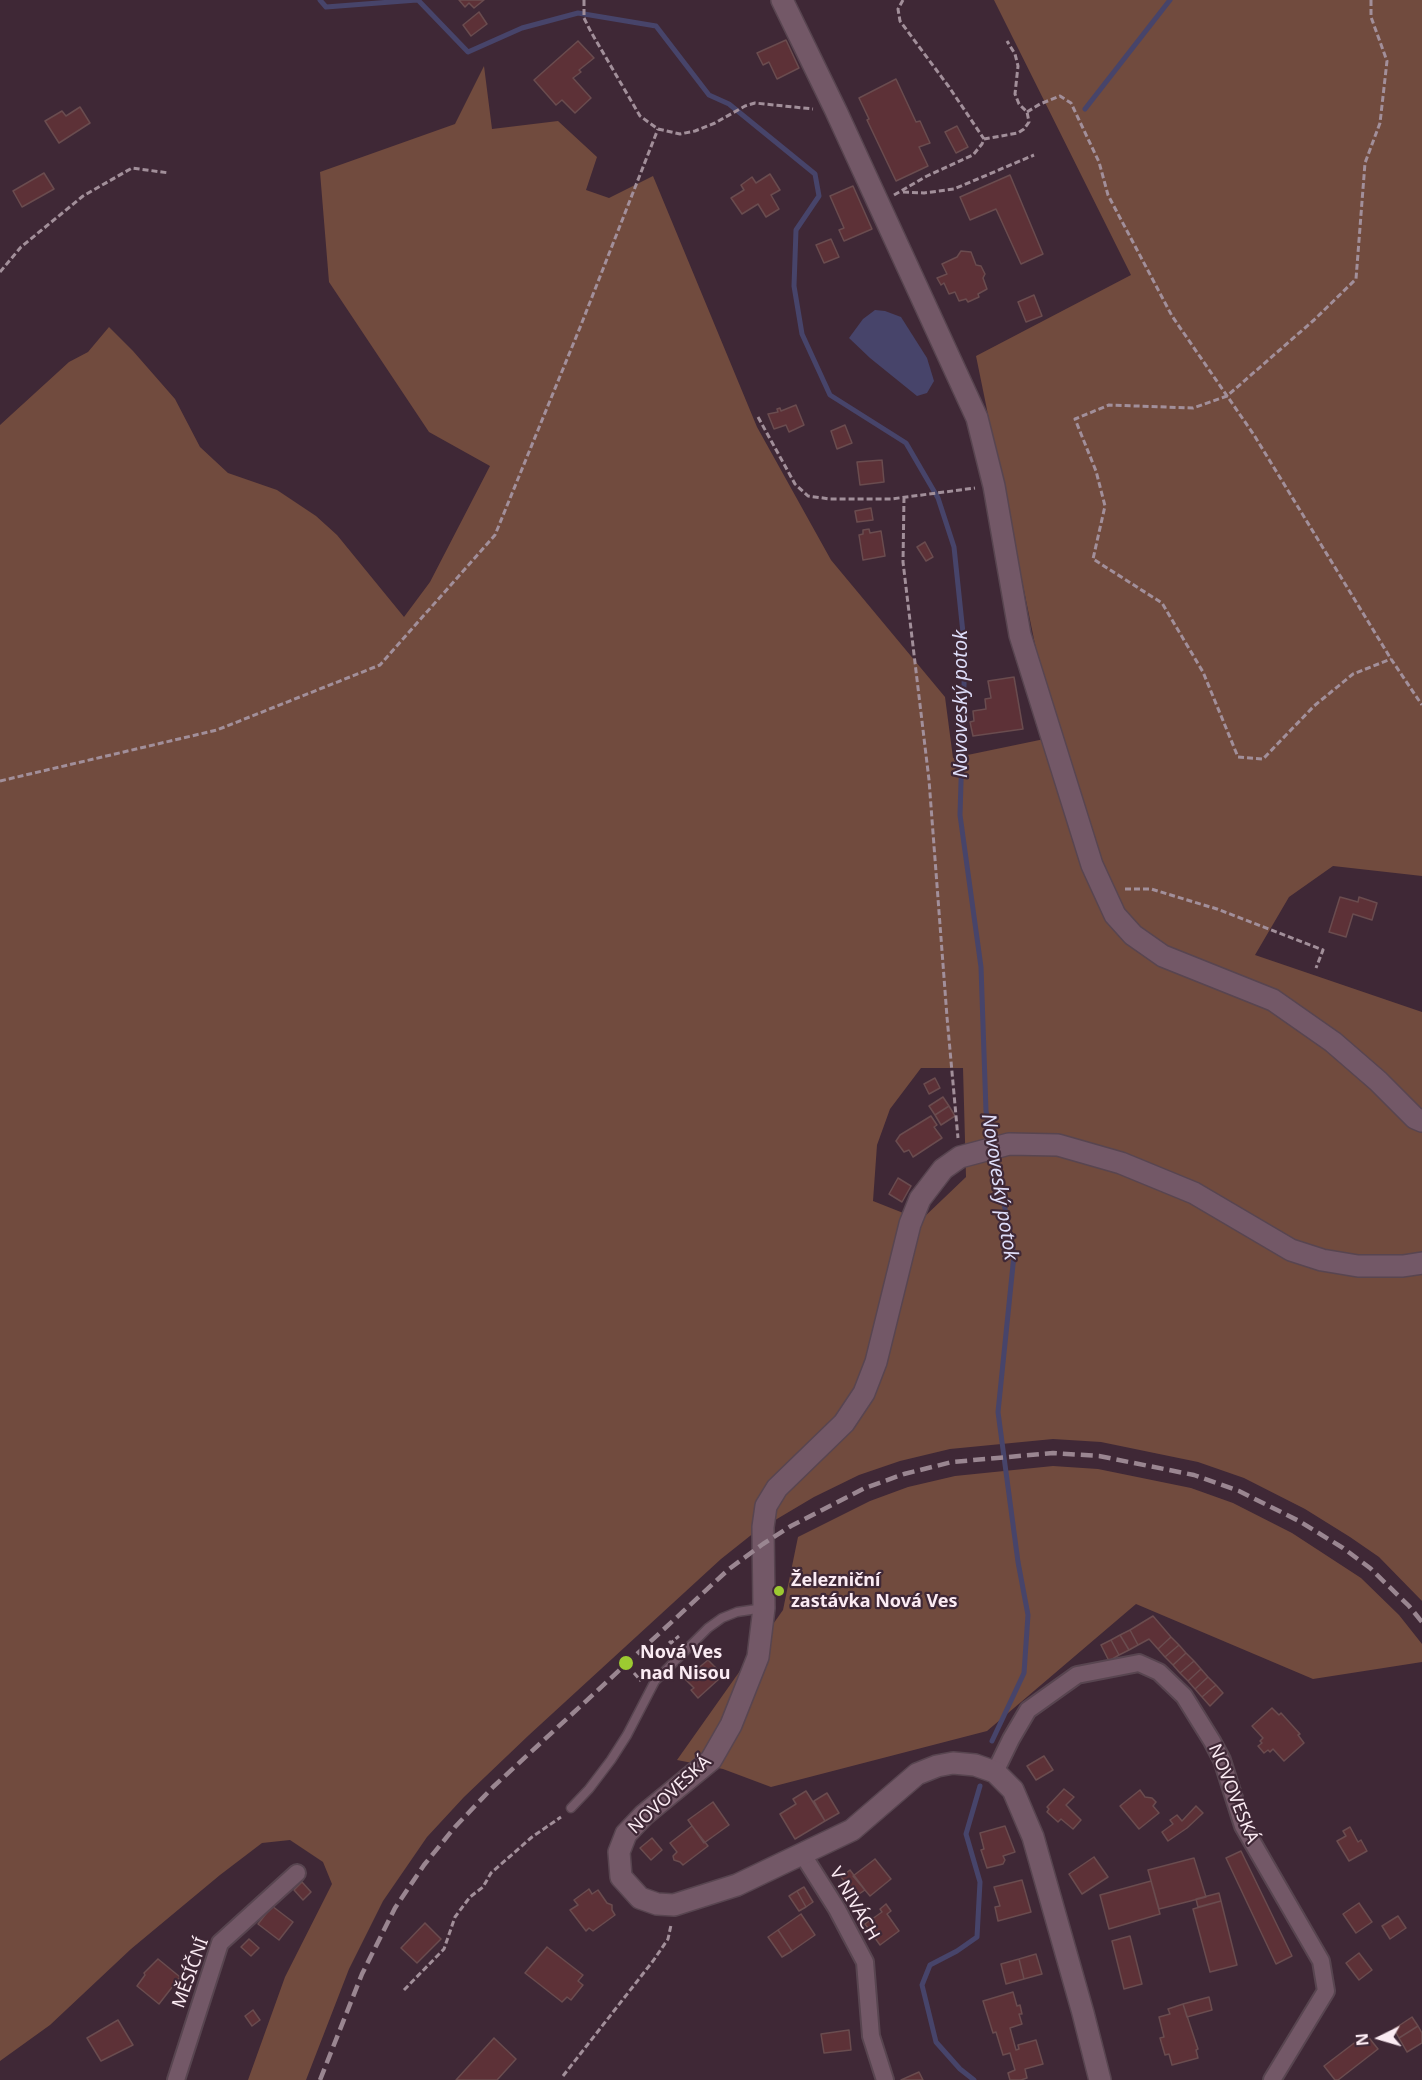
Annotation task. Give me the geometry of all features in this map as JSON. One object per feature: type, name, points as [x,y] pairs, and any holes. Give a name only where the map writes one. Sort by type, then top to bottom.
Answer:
[{"type":"street","points":[[782,0],[836,111],[977,418],[994,486],[1020,635],[1092,865],[1115,915],[1133,936],[1163,956],[1273,1000],[1333,1042],[1378,1081],[1415,1118],[1422,1121]]},
{"type":"street","points":[[960,1157],[1009,1144],[1058,1145],[1151,1174],[1194,1193],[1291,1250],[1322,1260],[1358,1266],[1403,1266],[1422,1263]]},
{"type":"street","name":"NOVOVESKÁ","points":[[960,1157],[943,1169],[917,1207],[910,1224],[876,1362],[855,1409],[828,1440],[777,1488],[770,1498],[764,1514],[764,1608],[758,1658],[731,1725],[711,1760],[644,1815],[626,1834],[619,1852],[621,1877],[640,1898],[657,1904],[674,1905],[737,1885],[852,1830],[917,1774],[937,1766],[953,1763],[975,1765],[995,1772],[1028,1710],[1077,1675],[1139,1663],[1159,1672],[1184,1696],[1212,1741],[1222,1760],[1243,1826],[1321,1961],[1326,1991],[1272,2080]]},
{"type":"street","points":[[995,1772],[1013,1790],[1033,1837],[1100,2080]]},
{"type":"street","name":"V NIVÁCH","points":[[803,1855],[837,1909],[865,1962],[872,2036],[885,2080]]},
{"type":"street","name":"MĚSÍČNÍ","points":[[176,2080],[220,1943],[297,1873]]},
{"type":"lane","points":[[571,1808],[611,1760],[655,1681],[708,1628],[722,1618],[736,1612],[764,1608]]},
{"type":"path","points":[[584,0],[584,18],[591,32],[640,117],[658,129],[680,134],[695,131],[755,103],[836,111]]},
{"type":"path","points":[[903,0],[898,9],[900,21],[950,87],[984,139]]},
{"type":"path","points":[[1371,0],[1371,17],[1387,61],[1380,123],[1365,163],[1356,279],[1314,320],[1227,396],[1193,408],[1109,405],[1075,418],[1096,471],[1105,506],[1094,559],[1162,603],[1203,672],[1238,757],[1263,759],[1314,706],[1353,674],[1391,659]]},
{"type":"path","points":[[877,201],[901,192],[927,176],[973,155],[984,139],[1018,133],[1024,129],[1029,122],[1027,112],[1019,104],[1015,94],[1018,66],[1015,54],[1007,41]]},
{"type":"path","points":[[1027,112],[1060,96],[1071,103],[1099,162],[1108,195],[1172,316],[1227,396],[1422,705]]},
{"type":"path","points":[[0,781],[217,730],[380,665],[495,535],[658,129]]},
{"type":"path","points":[[901,192],[924,193],[954,189],[1034,155]]},
{"type":"path","points":[[0,272],[21,247],[83,196],[132,168],[169,173]]},
{"type":"path","points":[[758,417],[795,484],[808,496],[830,499],[904,497],[994,486]]},
{"type":"path","points":[[904,497],[903,562],[928,780],[946,1017],[960,1157]]},
{"type":"path","points":[[1102,889],[1151,889],[1217,909],[1323,950],[1317,968]]},
{"type":"path","points":[[404,1990],[444,1949],[455,1917],[470,1897],[483,1887],[492,1873],[532,1837],[571,1808]]},
{"type":"path","points":[[563,2076],[668,1939],[674,1905]]},
{"type":"shaded area","points":[[994,0],[1422,0],[1422,876],[1333,866],[1289,897],[1255,955],[1422,1012],[1422,1601],[1379,1557],[1305,1509],[1244,1478],[1198,1462],[1101,1442],[1053,1439],[950,1449],[900,1461],[859,1475],[814,1497],[755,1532],[721,1559],[464,1797],[427,1837],[383,1901],[349,1969],[306,2080],[248,2080],[285,1977],[332,1884],[323,1862],[290,1840],[262,1843],[220,1875],[131,1949],[50,2025],[0,2061],[0,425],[69,362],[88,352],[109,327],[175,399],[200,447],[228,473],[277,490],[316,516],[337,535],[404,617],[430,582],[490,466],[429,432],[329,282],[320,172],[455,124],[484,66],[492,129],[558,121],[597,157],[586,190],[609,198],[653,176],[757,427],[831,560],[945,697],[953,758],[1054,737],[976,356],[1131,275]],"holes":[[[921,1068],[963,1068],[966,1177],[921,1220],[873,1201],[877,1145],[890,1109]]]},
{"type":"shaded area","points":[[875,310],[901,317],[927,358],[934,381],[927,393],[917,396],[849,338],[863,319]]},
{"type":"shaded area","points":[[1053,1466],[1098,1469],[1191,1488],[1233,1503],[1292,1533],[1361,1578],[1399,1615],[1422,1644],[1422,1662],[1313,1679],[1136,1604],[987,1731],[771,1787],[723,1769],[677,1760],[783,1610],[798,1537],[870,1501],[908,1487],[955,1476]]},
{"type":"building","points":[[459,0],[484,0],[474,8],[469,3],[465,7]]},
{"type":"building","points":[[479,12],[487,24],[471,36],[463,25]]},
{"type":"building","points":[[786,40],[799,68],[777,79],[769,62],[763,65],[757,53]]},
{"type":"building","points":[[578,41],[594,58],[573,78],[591,98],[575,113],[562,100],[556,105],[534,80]]},
{"type":"building","points":[[896,79],[916,122],[920,121],[930,143],[919,147],[928,166],[896,181],[859,98]]},
{"type":"building","points":[[80,107],[90,123],[59,143],[45,121],[62,111],[66,116]]},
{"type":"building","points":[[957,126],[968,147],[956,153],[945,132]]},
{"type":"building","points":[[44,173],[54,189],[22,207],[13,191]]},
{"type":"building","points":[[770,174],[780,190],[771,195],[779,209],[766,217],[758,204],[742,214],[731,198],[744,190],[741,185],[752,177],[756,183]]},
{"type":"building","points":[[1010,175],[1043,254],[1021,264],[996,209],[970,220],[960,197]]},
{"type":"building","points":[[853,186],[872,229],[844,241],[839,230],[844,228],[830,196]]},
{"type":"building","points":[[831,239],[839,257],[824,263],[816,245]]},
{"type":"building","points":[[961,251],[971,252],[976,265],[981,266],[985,274],[983,278],[987,289],[978,294],[979,297],[968,302],[966,299],[959,301],[955,292],[949,294],[944,283],[941,285],[937,278],[947,274],[942,264],[957,257]]},
{"type":"building","points":[[1034,295],[1042,316],[1026,322],[1018,302]]},
{"type":"building","points":[[796,405],[804,425],[789,432],[786,425],[774,429],[768,414],[778,412],[777,409],[780,408],[781,411]]},
{"type":"building","points":[[845,425],[852,443],[837,449],[831,431]]},
{"type":"building","points":[[882,460],[884,482],[860,485],[857,462]]},
{"type":"building","points":[[871,508],[873,520],[857,522],[855,511]]},
{"type":"building","points":[[869,529],[870,533],[881,531],[885,556],[863,560],[859,535],[863,534],[863,530]]},
{"type":"building","points":[[925,542],[933,557],[926,561],[917,547]]},
{"type":"building","points":[[1014,677],[1023,729],[973,736],[970,722],[974,721],[973,711],[986,709],[985,699],[991,698],[988,681]]},
{"type":"building","points":[[1340,897],[1358,902],[1359,897],[1377,903],[1372,920],[1353,914],[1346,937],[1329,932]]},
{"type":"building","points":[[935,1078],[940,1088],[929,1094],[924,1084]]},
{"type":"building","points":[[943,1097],[949,1106],[935,1115],[929,1106]]},
{"type":"building","points":[[949,1106],[955,1116],[941,1125],[935,1115]]},
{"type":"building","points":[[931,1116],[937,1125],[934,1127],[942,1138],[913,1157],[909,1150],[904,1152],[896,1141],[900,1135]]},
{"type":"building","points":[[898,1178],[911,1186],[902,1202],[889,1194]]},
{"type":"building","points":[[1153,1616],[1171,1637],[1158,1649],[1149,1639],[1138,1645],[1130,1630]]},
{"type":"building","points":[[1130,1630],[1138,1645],[1129,1650],[1120,1635]]},
{"type":"building","points":[[1120,1635],[1129,1650],[1119,1655],[1111,1640]]},
{"type":"building","points":[[1171,1637],[1179,1645],[1165,1657],[1158,1649]]},
{"type":"building","points":[[1111,1640],[1119,1655],[1109,1661],[1101,1645]]},
{"type":"building","points":[[1179,1645],[1186,1653],[1173,1665],[1165,1657]]},
{"type":"building","points":[[1186,1653],[1194,1661],[1180,1673],[1173,1665]]},
{"type":"building","points":[[708,1660],[717,1669],[715,1672],[720,1678],[698,1698],[691,1690],[694,1688],[685,1679]]},
{"type":"building","points":[[1194,1661],[1201,1669],[1188,1681],[1180,1673]]},
{"type":"building","points":[[1201,1669],[1208,1677],[1195,1689],[1188,1681]]},
{"type":"building","points":[[1208,1677],[1216,1685],[1202,1697],[1195,1689]]},
{"type":"building","points":[[1216,1685],[1223,1693],[1210,1706],[1202,1697]]},
{"type":"building","points":[[1272,1708],[1279,1715],[1281,1713],[1300,1734],[1298,1735],[1304,1743],[1284,1761],[1273,1749],[1264,1753],[1258,1746],[1262,1743],[1260,1741],[1263,1738],[1252,1726]]},
{"type":"building","points":[[1044,1756],[1053,1770],[1036,1780],[1027,1766]]},
{"type":"building","points":[[1064,1789],[1074,1797],[1066,1805],[1081,1820],[1073,1829],[1061,1819],[1058,1822],[1047,1812],[1049,1809],[1047,1807]]},
{"type":"building","points":[[1140,1790],[1145,1797],[1152,1798],[1156,1802],[1153,1806],[1159,1813],[1139,1829],[1120,1806]]},
{"type":"building","points":[[806,1791],[825,1821],[795,1839],[780,1814],[796,1804],[793,1799]]},
{"type":"building","points":[[827,1793],[839,1813],[825,1821],[814,1801]]},
{"type":"building","points":[[713,1802],[729,1825],[704,1843],[688,1820]]},
{"type":"building","points":[[1196,1806],[1203,1813],[1168,1841],[1162,1832],[1173,1824],[1170,1820],[1177,1815],[1182,1821]]},
{"type":"building","points":[[692,1826],[708,1846],[683,1865],[674,1860],[673,1856],[677,1852],[670,1843]]},
{"type":"building","points":[[1005,1826],[1015,1852],[1003,1856],[1005,1860],[1003,1864],[987,1868],[981,1850],[984,1849],[980,1833]]},
{"type":"building","points":[[1350,1827],[1358,1842],[1361,1840],[1367,1851],[1349,1861],[1337,1841],[1346,1836],[1343,1831]]},
{"type":"building","points":[[652,1838],[662,1850],[651,1860],[640,1848]]},
{"type":"building","points":[[1241,1851],[1292,1956],[1276,1964],[1226,1858]]},
{"type":"building","points":[[1094,1857],[1108,1877],[1082,1894],[1069,1874]]},
{"type":"building","points":[[1194,1858],[1206,1897],[1159,1909],[1148,1870]]},
{"type":"building","points":[[875,1859],[891,1879],[870,1896],[853,1876]]},
{"type":"building","points":[[850,1870],[865,1890],[856,1896],[841,1877]]},
{"type":"building","points":[[1022,1880],[1031,1912],[998,1921],[995,1907],[1000,1906],[994,1887]]},
{"type":"building","points":[[1151,1881],[1160,1914],[1109,1929],[1100,1895]]},
{"type":"building","points":[[302,1882],[311,1892],[303,1900],[294,1890]]},
{"type":"building","points":[[804,1887],[813,1902],[806,1907],[797,1891]]},
{"type":"building","points":[[589,1889],[592,1894],[598,1890],[607,1903],[612,1905],[615,1915],[593,1931],[589,1928],[586,1931],[570,1910],[578,1905],[574,1900]]},
{"type":"building","points":[[797,1891],[806,1907],[799,1911],[789,1896]]},
{"type":"building","points":[[1219,1893],[1221,1901],[1198,1907],[1196,1899]]},
{"type":"building","points":[[1221,1901],[1237,1965],[1210,1972],[1193,1909]]},
{"type":"building","points":[[1359,1903],[1372,1922],[1356,1933],[1343,1914]]},
{"type":"building","points":[[886,1904],[891,1911],[887,1914],[899,1931],[880,1945],[865,1924],[882,1912],[880,1909]]},
{"type":"building","points":[[272,1906],[293,1922],[279,1940],[258,1924]]},
{"type":"building","points":[[801,1914],[815,1935],[792,1951],[778,1930]]},
{"type":"building","points":[[1398,1916],[1406,1928],[1390,1939],[1382,1926]]},
{"type":"building","points":[[425,1923],[441,1939],[417,1963],[401,1948]]},
{"type":"building","points":[[778,1930],[792,1951],[782,1957],[768,1937]]},
{"type":"building","points":[[1130,1936],[1142,1984],[1124,1989],[1112,1941]]},
{"type":"building","points":[[249,1939],[259,1948],[251,1956],[241,1947]]},
{"type":"building","points":[[547,1947],[583,1975],[578,1981],[583,1985],[571,2000],[567,1997],[562,2002],[525,1973]]},
{"type":"building","points":[[1359,1953],[1372,1970],[1359,1980],[1346,1963]]},
{"type":"building","points":[[1036,1954],[1042,1974],[1024,1979],[1019,1959]]},
{"type":"building","points":[[158,1959],[180,1977],[159,2004],[137,1986],[145,1975],[144,1973]]},
{"type":"building","points":[[1019,1959],[1024,1979],[1006,1984],[1001,1964]]},
{"type":"building","points":[[1013,1992],[1022,2014],[1019,2014],[1022,2024],[1010,2028],[1016,2050],[1019,2049],[1018,2045],[1036,2040],[1043,2064],[1025,2069],[1027,2078],[1021,2080],[1010,2080],[1008,2073],[1015,2070],[1010,2053],[1003,2055],[983,2001]]},
{"type":"building","points":[[1209,1997],[1212,2010],[1187,2017],[1183,2004]]},
{"type":"building","points":[[1183,2004],[1198,2049],[1196,2050],[1198,2058],[1172,2065],[1169,2054],[1165,2055],[1160,2038],[1164,2037],[1159,2017],[1170,2014],[1168,2009]]},
{"type":"building","points":[[253,2010],[260,2020],[252,2026],[245,2016]]},
{"type":"building","points":[[1412,2017],[1418,2026],[1399,2038],[1394,2029]]},
{"type":"building","points":[[118,2020],[133,2045],[101,2061],[87,2038]]},
{"type":"building","points":[[1418,2026],[1422,2033],[1422,2043],[1407,2052],[1399,2038]]},
{"type":"building","points":[[849,2030],[851,2050],[824,2053],[821,2034]]},
{"type":"building","points":[[1366,2034],[1378,2049],[1335,2080],[1324,2066]]},
{"type":"building","points":[[494,2038],[516,2059],[497,2080],[456,2080]]},
{"type":"building","points":[[919,2072],[923,2080],[901,2080]]},
{"type":"waterway","name":"Novoveský potok","points":[[320,0],[326,7],[417,0]]},
{"type":"waterway","name":"Novoveský potok","points":[[418,0],[468,52],[522,28],[578,13],[656,26],[709,95],[729,104],[815,174],[819,196],[796,230],[794,286],[802,334],[830,395],[906,443],[938,498],[954,547],[965,652],[960,815],[981,967],[986,1111],[992,1143]]},
{"type":"waterway","points":[[1085,109],[1170,0]]},
{"type":"waterway","name":"Novoveský potok","points":[[992,1741],[1024,1673],[1028,1615],[1018,1562],[998,1412],[1014,1255],[994,1152]]},
{"type":"waterway","name":"Novoveský potok","points":[[974,2080],[960,2069],[936,2042],[922,1985],[930,1965],[977,1937],[980,1882],[966,1834],[980,1786]]},
{"type":"railway","points":[[320,2080],[362,1974],[395,1908],[424,1865],[455,1827],[493,1787],[729,1569],[791,1526],[865,1488],[904,1474],[952,1462],[1053,1453],[1099,1456],[1194,1475],[1239,1491],[1299,1521],[1343,1548],[1370,1568],[1422,1622]]},
{"type":"place","name":"Železniční zastávka Nová Ves","points":[[779,1591]]},
{"type":"place","name":"Nová Ves nad Nisou","points":[[626,1663]]}]
